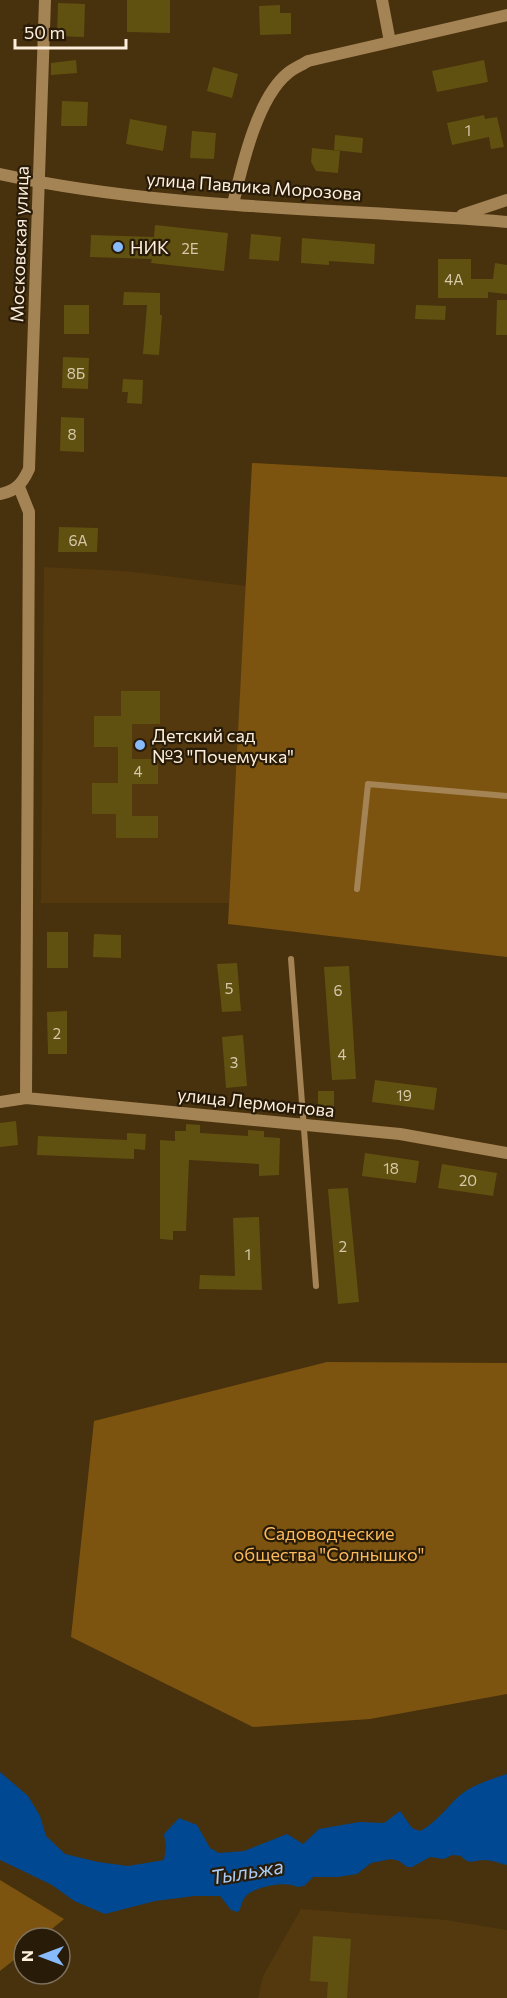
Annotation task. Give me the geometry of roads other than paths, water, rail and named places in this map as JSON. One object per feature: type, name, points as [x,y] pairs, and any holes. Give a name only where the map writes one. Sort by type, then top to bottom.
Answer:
[{"type":"street","name":"Московская улица","points":[[19,487],[29,469],[45,0]]},
{"type":"street","points":[[382,0],[390,42]]},
{"type":"street","points":[[233,204],[245,151],[271,92],[288,73],[308,61],[507,15]]},
{"type":"street","name":"улица Павлика Морозова","points":[[0,174],[40,182],[137,195],[233,204],[507,222]]},
{"type":"street","points":[[455,218],[507,200]]},
{"type":"street","points":[[0,494],[11,492],[19,487],[29,512],[26,1098]]},
{"type":"street","name":"улица Лермонтова","points":[[0,1102],[26,1098],[400,1134],[507,1153]]},
{"type":"lane","points":[[357,889],[368,783],[507,796]]},
{"type":"lane","points":[[291,958],[316,1286]]},
{"type":"water","name":"Тыльжа","points":[[0,1772],[28,1796],[40,1816],[46,1836],[65,1854],[128,1866],[164,1860],[166,1847],[164,1834],[179,1818],[197,1825],[210,1848],[219,1853],[244,1851],[287,1834],[303,1844],[319,1829],[359,1822],[384,1823],[400,1811],[412,1828],[420,1831],[436,1820],[464,1792],[507,1774],[507,1865],[486,1860],[469,1861],[461,1856],[452,1855],[444,1859],[430,1857],[412,1867],[407,1867],[391,1859],[371,1863],[357,1874],[313,1877],[304,1886],[278,1884],[255,1890],[245,1897],[237,1912],[231,1910],[220,1896],[194,1896],[155,1901],[105,1914],[74,1901],[52,1885],[0,1860]]},
{"type":"place","name":"НИК","points":[[118,247]]},
{"type":"place","name":"Детский сад №3 \"Почемучка\"","points":[[140,745]]},
{"type":"park label","name":"Садоводческие общества \"Солнышко\"","points":[[329,1543]]}]
